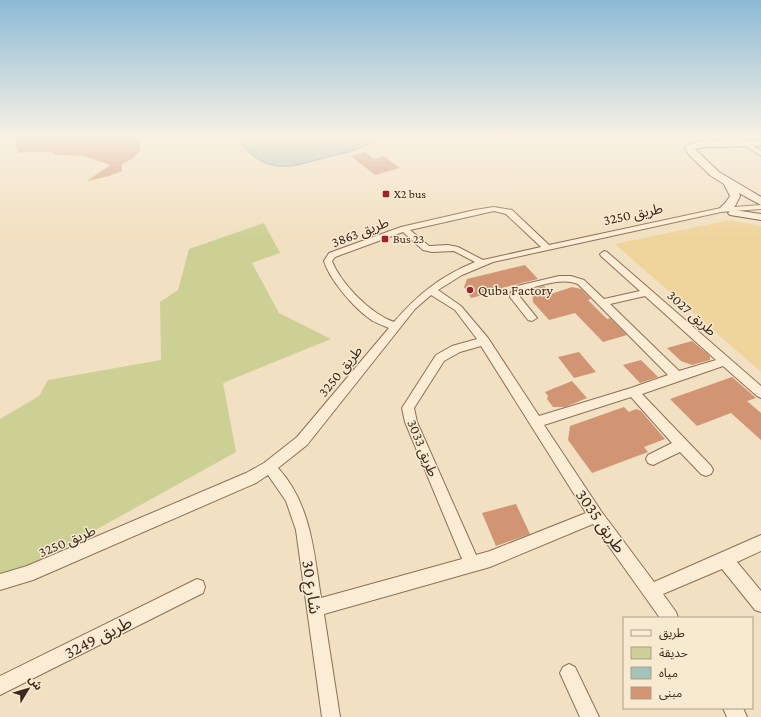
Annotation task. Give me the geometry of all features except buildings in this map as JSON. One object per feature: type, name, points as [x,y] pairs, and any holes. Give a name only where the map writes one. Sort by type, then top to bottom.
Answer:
[{"type":"street","points":[[710,169],[729,184],[761,202]]},
{"type":"street","points":[[713,169],[761,196]]},
{"type":"street","points":[[729,184],[735,196],[729,211],[761,217]]},
{"type":"street","name":"طريق 3250","points":[[0,582],[27,574],[231,487],[269,467],[302,441],[412,307],[430,290],[452,276],[482,263],[547,248],[713,212],[761,207]]},
{"type":"street","name":"طريق 3863","points":[[395,326],[377,319],[364,308],[339,280],[330,267],[328,261],[329,258],[336,252],[404,229],[475,212],[499,209],[509,212],[547,248]]},
{"type":"street","name":"طريق 3250","points":[[729,211],[761,212]]},
{"type":"street","name":"طريق 3863","points":[[404,229],[425,248],[431,250],[450,248],[458,250],[468,254],[482,263]]},
{"type":"street","name":"طريق 3027","points":[[604,254],[761,393]]},
{"type":"street","points":[[532,318],[515,297],[516,292],[520,288],[565,277],[582,282],[677,376]]},
{"type":"street","name":"طريق 3035","points":[[430,290],[458,308],[484,341],[596,516],[669,617]]},
{"type":"street","points":[[602,303],[647,292]]},
{"type":"street","name":"طريق 3033","points":[[472,564],[410,422],[408,408],[433,366],[440,358],[456,349],[484,341]]},
{"type":"street","points":[[536,422],[634,392],[677,376],[725,361]]},
{"type":"street","points":[[634,392],[706,470]]},
{"type":"street","points":[[653,458],[682,445]]},
{"type":"street","name":"شارع 30","points":[[269,467],[281,479],[288,489],[298,511],[303,530],[331,717]]},
{"type":"street","points":[[315,608],[490,559],[596,516]]},
{"type":"street","points":[[651,591],[761,543]]},
{"type":"street","points":[[725,560],[761,604]]},
{"type":"street","name":"طريق 3249","points":[[0,686],[197,588]]},
{"type":"street","points":[[569,673],[590,717]]},
{"type":"green space","points":[[264,223],[280,253],[252,263],[279,313],[331,339],[223,383],[236,452],[0,583],[0,419],[39,396],[48,380],[161,360],[160,302],[178,290],[189,249]]},
{"type":"sand","points":[[730,220],[761,226],[761,372],[615,244]]},
{"type":"place","name":"X2 bus","points":[[386,194]]},
{"type":"place","name":"Bus 23","points":[[385,239]]},
{"type":"place","name":"Quba Factory","points":[[470,290]]}]
